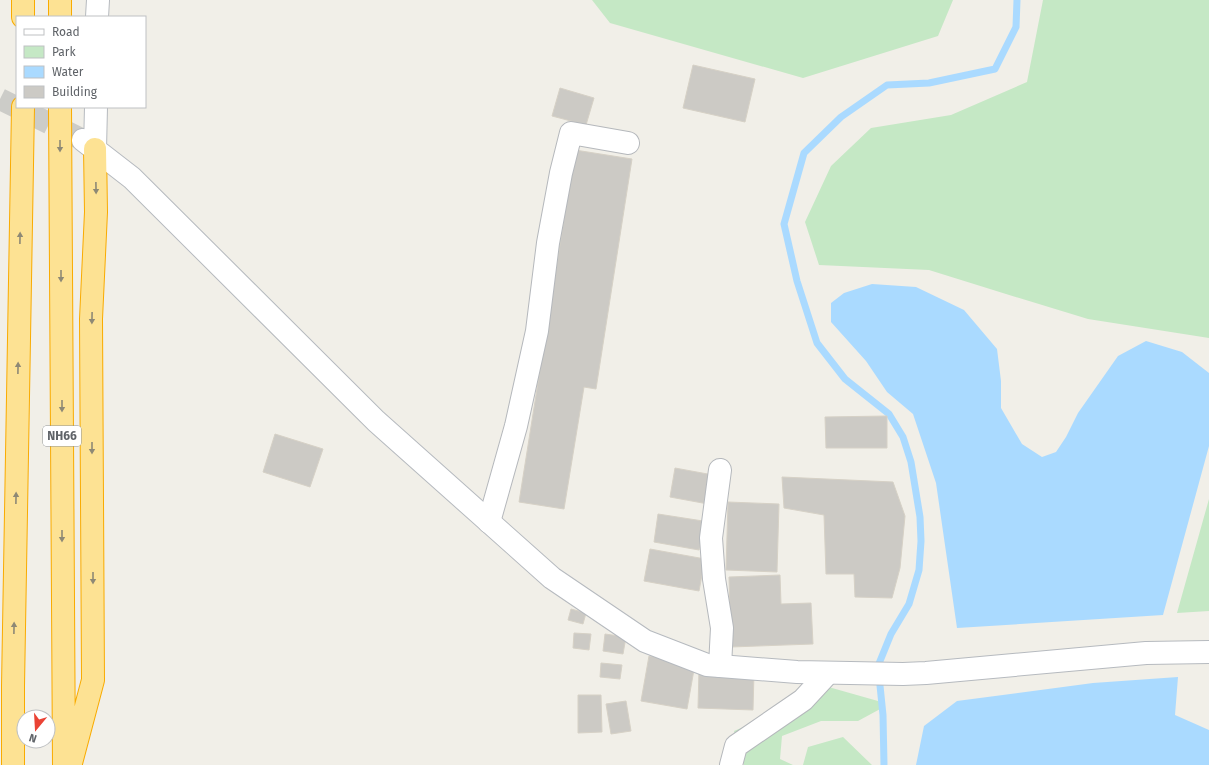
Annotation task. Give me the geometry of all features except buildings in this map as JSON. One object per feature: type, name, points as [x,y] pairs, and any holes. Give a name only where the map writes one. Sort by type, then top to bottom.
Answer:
[{"type":"highway","points":[[23,0],[23,16]]},
{"type":"highway","points":[[60,0],[60,16]]},
{"type":"highway","points":[[13,765],[13,686],[23,108]]},
{"type":"highway","name":"NH66","points":[[60,108],[64,765]]},
{"type":"highway","points":[[70,765],[93,680],[91,319],[96,212],[89,144]]},
{"type":"highway","points":[[0,644],[13,686]]},
{"type":"street","points":[[97,16],[98,0]]},
{"type":"street","points":[[96,108],[89,144],[132,178],[376,421],[552,578],[645,641],[707,666],[834,673],[926,673],[1146,653],[1209,652]]},
{"type":"street","points":[[489,522],[516,426],[537,330],[548,243],[561,173],[571,133],[628,143]]},
{"type":"street","points":[[720,470],[711,538],[714,579],[722,628],[720,666]]},
{"type":"street","points":[[731,765],[736,746],[803,700],[834,673]]},
{"type":"green space","points":[[592,0],[953,0],[938,36],[803,78],[610,23]]},
{"type":"green space","points":[[1043,0],[1209,0],[1209,338],[1088,319],[929,270],[819,265],[805,222],[831,166],[871,128],[951,115],[1027,82]]},
{"type":"green space","points":[[1209,499],[1209,611],[1177,613]]},
{"type":"green space","points":[[825,686],[885,703],[882,708],[858,721],[821,721],[782,736],[780,759],[793,765],[744,765],[734,731],[753,723]]},
{"type":"green space","points":[[843,737],[872,765],[803,765],[808,747]]},
{"type":"water","points":[[872,284],[916,287],[964,310],[997,349],[1001,381],[1001,408],[1022,444],[1042,457],[1056,452],[1066,437],[1078,413],[1118,356],[1146,341],[1182,352],[1209,373],[1209,446],[1163,615],[957,628],[936,483],[913,414],[887,392],[866,361],[831,322],[831,303],[844,293]]},
{"type":"water","points":[[1178,677],[1175,715],[1209,730],[1209,765],[916,765],[924,726],[957,701],[1093,683]]},
{"type":"waterway","points":[[884,765],[883,715],[878,666],[891,634],[909,604],[919,570],[921,541],[920,517],[911,462],[903,437],[889,414],[845,379],[817,343],[797,281],[784,224],[804,153],[841,117],[887,85],[929,83],[995,69],[1016,27],[1017,0]]},
{"type":"tunnel","points":[[0,99],[16,107]]},
{"type":"tunnel","points":[[18,108],[83,140]]}]
